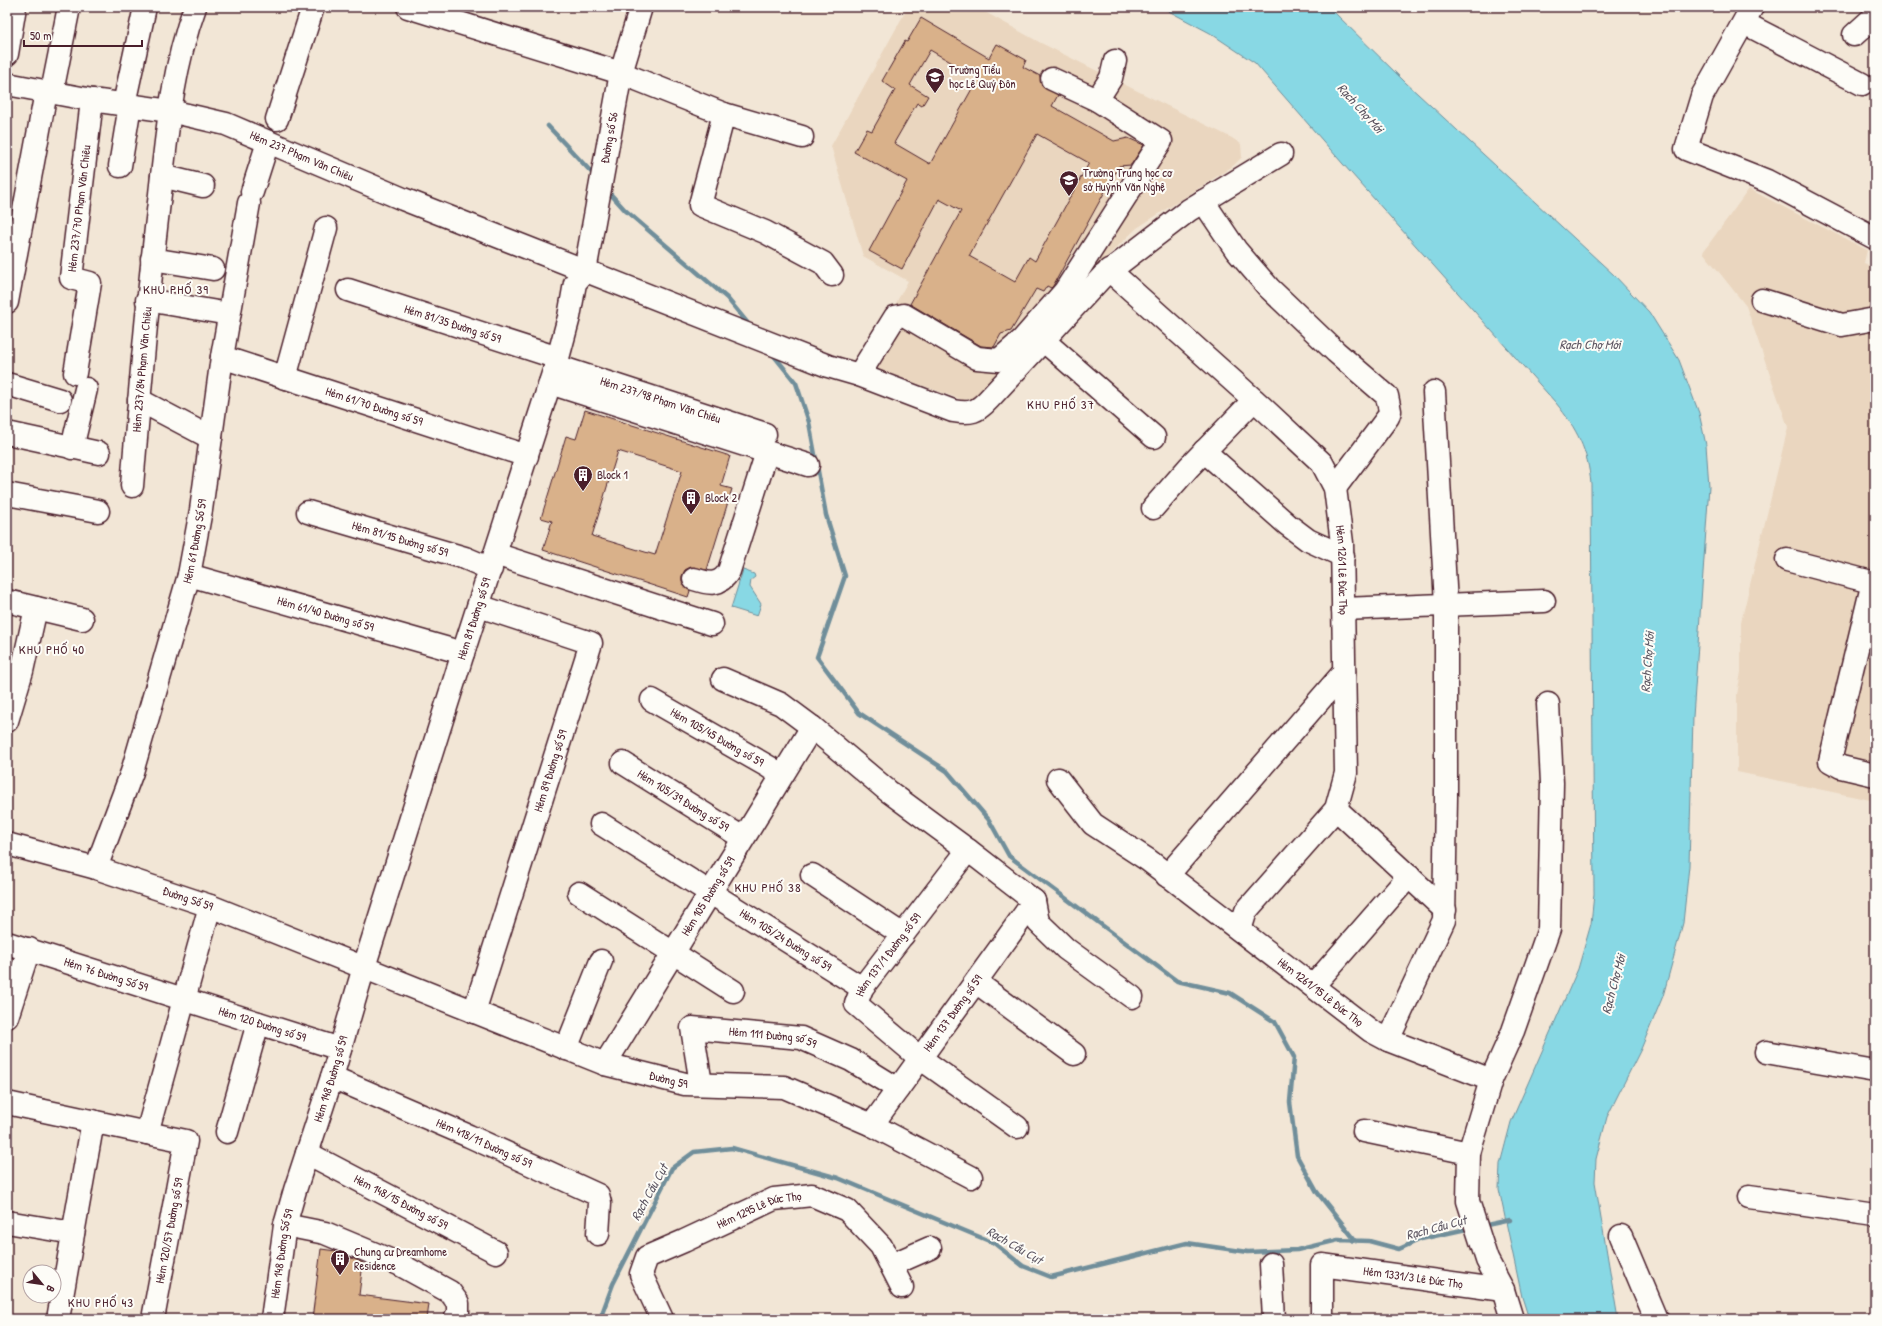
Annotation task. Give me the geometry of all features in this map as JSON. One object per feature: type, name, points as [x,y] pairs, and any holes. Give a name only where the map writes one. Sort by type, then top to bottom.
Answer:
[{"type":"street","points":[[7,54],[15,7]]},
{"type":"street","points":[[7,302],[49,92],[69,7]]},
{"type":"street","points":[[120,166],[127,104],[145,7]]},
{"type":"street","name":"Hẻm 237/84 Phạm Văn Chiêu","points":[[132,486],[147,300],[170,111],[184,36],[195,7]]},
{"type":"street","points":[[277,119],[313,7]]},
{"type":"street","points":[[408,7],[621,73],[724,114],[802,137]]},
{"type":"street","name":"Đường số 56","points":[[585,271],[621,73],[641,7]]},
{"type":"street","points":[[1862,84],[1748,15],[1702,96],[1686,149],[1767,181],[1875,238]]},
{"type":"street","points":[[1854,35],[1875,16]]},
{"type":"street","points":[[1097,100],[1111,78],[1115,61]]},
{"type":"street","points":[[860,375],[895,317],[904,315],[977,358],[999,360],[1022,340],[1065,292],[1161,141],[1097,100],[1052,79]]},
{"type":"street","name":"Hẻm 237 Phạm Văn Chiêu","points":[[7,84],[92,100],[170,111],[226,124],[403,199],[776,346],[828,366],[860,375],[953,411],[968,413],[980,408],[1109,270],[1203,200],[1281,154]]},
{"type":"street","name":"Hẻm 237/70 Phạm Văn Chiêu","points":[[72,448],[81,381],[90,283],[71,278],[92,100]]},
{"type":"street","points":[[724,114],[700,205],[765,232],[823,263],[832,275]]},
{"type":"street","name":"Hẻm 61 Đường Số 59","points":[[96,868],[132,772],[189,575],[201,510],[229,314],[251,198],[268,142]]},
{"type":"street","points":[[162,176],[203,186]]},
{"type":"street","points":[[1203,200],[1236,250],[1270,288],[1336,352],[1387,396],[1390,410],[1388,417],[1335,488]]},
{"type":"street","points":[[285,378],[326,228]]},
{"type":"street","points":[[152,259],[213,269]]},
{"type":"street","name":"Hẻm 1261 Lê Đức Thọ","points":[[1109,270],[1322,463],[1335,488],[1343,556],[1346,773],[1336,809],[1246,911],[1240,930]]},
{"type":"street","name":"Hẻm 81 Đường số 59","points":[[364,967],[463,653],[555,369],[569,317],[576,283],[585,271]]},
{"type":"street","name":"Hẻm 81/35 Đường số 59","points":[[348,290],[555,369],[766,443],[808,464]]},
{"type":"street","points":[[147,300],[229,314]]},
{"type":"street","points":[[1762,300],[1842,325],[1875,319]]},
{"type":"street","points":[[1043,340],[1154,437]]},
{"type":"street","name":"Hẻm 61/70 Đường số 59","points":[[222,357],[527,456]]},
{"type":"street","points":[[7,384],[60,400]]},
{"type":"street","points":[[1388,1040],[1444,920],[1445,910],[1446,604],[1434,392]]},
{"type":"street","points":[[139,400],[211,438]]},
{"type":"street","points":[[1153,508],[1204,451],[1254,400]]},
{"type":"street","points":[[7,433],[99,453]]},
{"type":"street","points":[[694,579],[703,582],[719,582],[724,579],[729,571],[766,443]]},
{"type":"street","points":[[1204,451],[1288,525],[1313,542],[1343,556]]},
{"type":"street","points":[[7,494],[98,511]]},
{"type":"street","name":"Hẻm 81/15 Đường số 59","points":[[308,512],[465,558],[493,562],[712,624]]},
{"type":"street","points":[[1787,560],[1874,582],[1830,761],[1841,767],[1875,775]]},
{"type":"street","name":"Hẻm 61/40 Đường số 59","points":[[189,575],[463,653]]},
{"type":"street","points":[[7,601],[82,618]]},
{"type":"street","points":[[1344,609],[1544,601]]},
{"type":"street","name":"Hẻm 89 Đường số 59","points":[[474,1012],[591,643],[479,606]]},
{"type":"street","points":[[7,722],[14,669],[36,608]]},
{"type":"street","points":[[1167,876],[1344,672]]},
{"type":"street","points":[[723,679],[781,704],[812,727],[888,791],[1034,901],[1038,922],[1060,943],[1132,996]]},
{"type":"street","name":"Hẻm 105/45 Đường số 59","points":[[652,700],[781,775]]},
{"type":"street","points":[[1512,1319],[1503,1290],[1487,1260],[1468,1201],[1469,1153],[1491,1080],[1513,1031],[1549,929],[1552,783],[1548,704]]},
{"type":"street","name":"Hẻm 105 Đường số 59","points":[[605,1064],[781,775],[812,727]]},
{"type":"street","name":"Hẻm 105/39 Đường số 59","points":[[623,763],[743,838]]},
{"type":"street","name":"Hẻm 1261/15 Lê Đức Thọ","points":[[1058,779],[1093,824],[1148,860],[1371,1031],[1388,1040],[1491,1080]]},
{"type":"street","points":[[1336,809],[1445,910]]},
{"type":"street","name":"Hẻm 105/24 Đường số 59","points":[[601,824],[862,988]]},
{"type":"street","name":"Đường Số 59","points":[[7,844],[96,868],[210,906],[364,967]]},
{"type":"street","name":"Hẻm 137/1 Đường số 59","points":[[920,1058],[856,1004],[862,988],[968,850]]},
{"type":"street","points":[[812,876],[903,935]]},
{"type":"street","points":[[1313,986],[1409,876]]},
{"type":"street","points":[[578,893],[733,991]]},
{"type":"street","name":"Hẻm 137 Đường số 59","points":[[872,1125],[1034,901]]},
{"type":"street","points":[[7,1103],[147,1133],[210,906]]},
{"type":"street","name":"Hẻm 76 Đường Số 59","points":[[7,943],[184,999]]},
{"type":"street","points":[[7,1017],[29,949]]},
{"type":"street","points":[[566,1049],[601,961]]},
{"type":"street","name":"Đường 59","points":[[364,967],[605,1064],[685,1084],[784,1087],[872,1125],[971,1177]]},
{"type":"street","name":"Hẻm 148 Đường số 59","points":[[295,1190],[332,1077],[364,967]]},
{"type":"street","points":[[976,982],[1074,1054]]},
{"type":"street","name":"Hẻm 120 Đường số 59","points":[[184,999],[340,1049]]},
{"type":"street","points":[[227,1132],[258,1023]]},
{"type":"street","name":"Hẻm 111 Đường số 59","points":[[700,1084],[692,1028],[801,1038],[851,1060],[898,1089]]},
{"type":"street","points":[[1766,1052],[1875,1071]]},
{"type":"street","points":[[920,1058],[1017,1127]]},
{"type":"street","name":"Hẻm 418/11 Đường số 59","points":[[332,1077],[470,1136],[598,1195],[600,1203],[598,1234]]},
{"type":"street","points":[[58,1319],[93,1121]]},
{"type":"street","points":[[1364,1131],[1469,1153]]},
{"type":"street","name":"Hẻm 120/57 Đường số 59","points":[[147,1133],[186,1141],[154,1319]]},
{"type":"street","name":"Hẻm 148/15 Đường số 59","points":[[307,1153],[496,1252]]},
{"type":"street","name":"Hẻm 148 Đường Số 59","points":[[272,1319],[285,1225],[295,1190]]},
{"type":"street","name":"Hẻm 1295 Lê Đức Thọ","points":[[662,1319],[641,1274],[647,1257],[774,1199],[812,1195],[847,1210],[881,1246],[902,1287]]},
{"type":"street","points":[[1749,1198],[1875,1216]]},
{"type":"street","points":[[7,1222],[73,1233]]},
{"type":"street","points":[[285,1225],[324,1232],[399,1264],[450,1292],[458,1303],[458,1313],[455,1319]]},
{"type":"street","points":[[1621,1236],[1656,1319]]},
{"type":"street","points":[[891,1266],[930,1248]]},
{"type":"street","points":[[1271,1264],[1274,1319]]},
{"type":"street","name":"Hẻm 1331/3 Lê Đức Thọ","points":[[1322,1319],[1322,1265],[1503,1290]]},
{"type":"shaded area","name":"Trường Trung học cơ sở Huỳnh Văn Nghệ","points":[[908,7],[976,7],[1039,42],[1232,138],[1241,144],[1242,157],[1233,166],[1137,228],[1099,264],[979,397],[963,400],[863,364],[908,281],[863,256],[831,146]]},
{"type":"shaded area","points":[[1749,189],[1867,250],[1864,263],[1875,268],[1875,801],[1737,772],[1737,695],[1741,672],[1741,622],[1788,427],[1746,306],[1703,252]]},
{"type":"water","name":"Rạch Chợ Mới","points":[[1161,7],[1329,7],[1405,82],[1614,275],[1649,312],[1679,360],[1699,413],[1706,445],[1709,486],[1693,717],[1689,866],[1683,923],[1663,996],[1641,1049],[1607,1117],[1596,1159],[1595,1182],[1618,1319],[1529,1319],[1522,1297],[1499,1189],[1500,1164],[1511,1122],[1578,969],[1591,924],[1594,894],[1591,484],[1584,450],[1576,431],[1556,403],[1255,63],[1210,33]]},
{"type":"water","points":[[743,570],[754,574],[755,577],[751,580],[750,587],[761,604],[757,616],[731,608]]},
{"type":"building","points":[[921,18],[989,58],[997,44],[1026,60],[1023,67],[1040,76],[1042,86],[1058,95],[1052,106],[1114,141],[1128,138],[1144,145],[1131,165],[1119,166],[1053,286],[1051,288],[1047,286],[1043,292],[1036,289],[1011,331],[1001,334],[994,347],[981,346],[910,304],[961,211],[939,199],[902,269],[869,251],[907,181],[854,152],[867,129],[872,131],[895,90],[882,81],[905,41],[907,42]],"holes":[[[930,50],[978,78],[930,164],[894,143],[917,103],[922,106],[928,96],[910,85]],[[1037,134],[1089,163],[1035,261],[1029,257],[1015,282],[969,256]]]},
{"type":"building","points":[[585,410],[730,456],[721,486],[732,489],[707,570],[691,567],[685,570],[682,576],[682,582],[690,591],[688,597],[543,550],[552,521],[541,518],[566,436],[576,439]],"holes":[[[618,451],[682,471],[655,555],[592,536]]]},
{"type":"building","name":"Chung cư Dreamhome Residence","points":[[321,1249],[336,1251],[363,1263],[359,1295],[429,1304],[427,1319],[312,1319]]},
{"type":"waterway","points":[[548,126],[595,176]]},
{"type":"waterway","points":[[606,189],[625,210],[727,298],[750,326]]},
{"type":"waterway","points":[[771,352],[796,383],[809,422],[826,515],[845,576],[817,657],[859,713],[947,771],[989,820],[1009,856],[1177,981],[1230,993],[1275,1022],[1294,1057],[1290,1102],[1297,1156],[1317,1192],[1356,1241]]},
{"type":"waterway","name":"Rạch Cầu Cụt","points":[[600,1319],[613,1284],[672,1168],[694,1152],[732,1148],[838,1178],[994,1243],[1023,1266],[1051,1277],[1187,1243],[1248,1252],[1297,1250],[1338,1240],[1369,1241],[1399,1249],[1421,1239],[1471,1228]]},
{"type":"waterway","name":"Rạch Cầu Cụt","points":[[1482,1226],[1510,1220]]},
{"type":"place","name":"Trường Tiểu học Lê Quý Đôn","points":[[935,94]]},
{"type":"place","name":"Trường Trung học cơ sở Huỳnh Văn Nghệ","points":[[1069,197]]},
{"type":"place","name":"Block 1","points":[[583,492]]},
{"type":"place","name":"Block 2","points":[[691,515]]},
{"type":"place","name":"Chung cư Dreamhome Residence","points":[[340,1276]]},
{"type":"district","name":"KHU PHỐ 39","points":[[176,289]]},
{"type":"district","name":"KHU PHỐ 37","points":[[1061,404]]},
{"type":"district","name":"KHU PHỐ 40","points":[[52,649]]},
{"type":"district","name":"KHU PHỐ 38","points":[[768,887]]},
{"type":"district","name":"KHU PHỐ 43","points":[[101,1302]]}]
